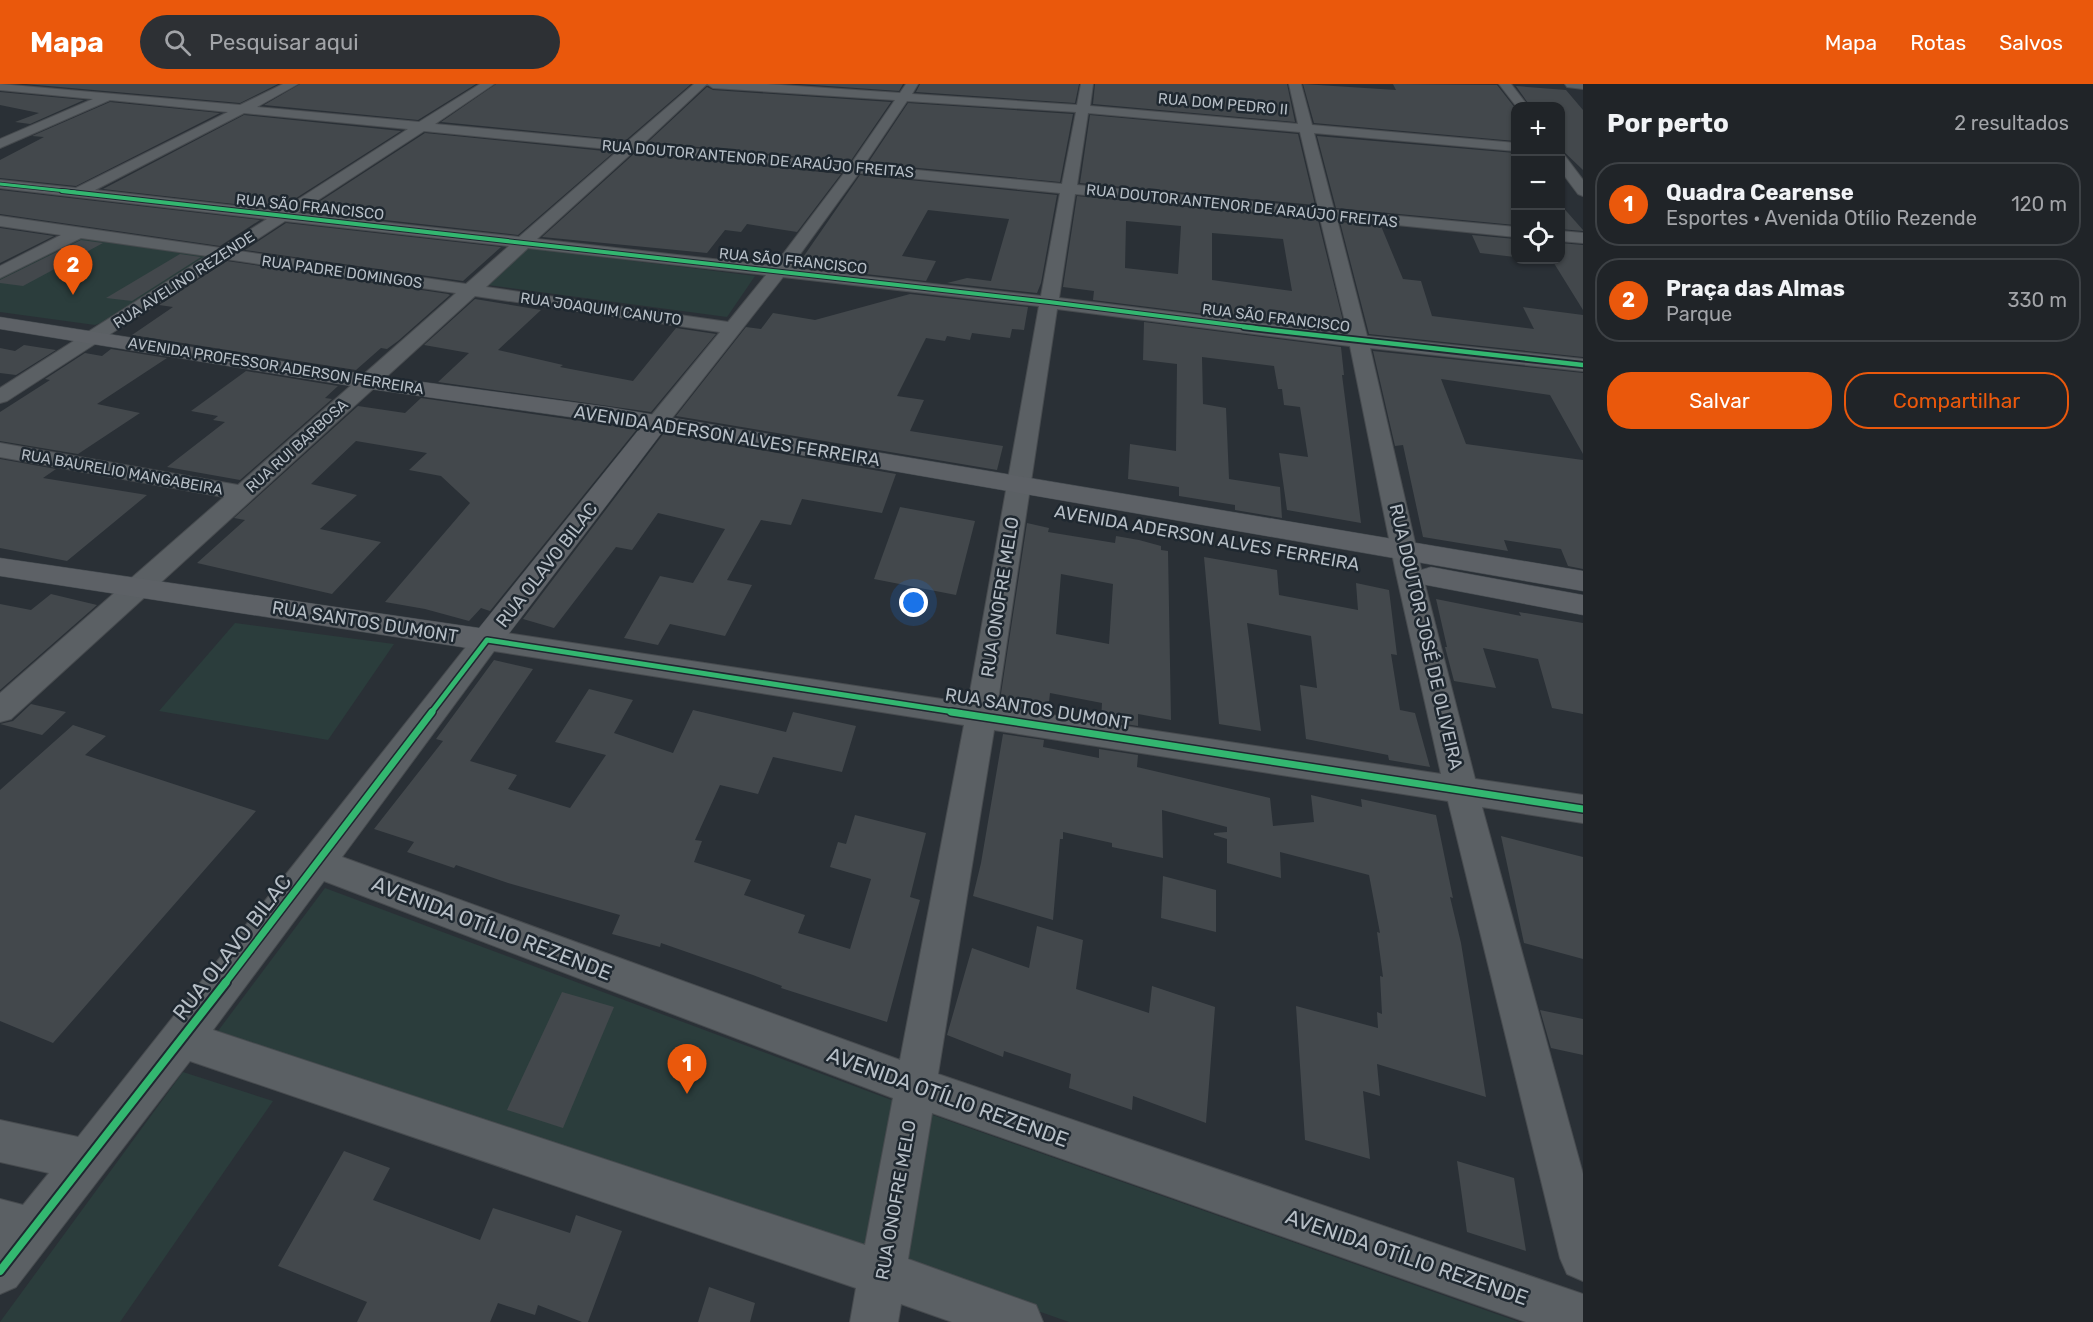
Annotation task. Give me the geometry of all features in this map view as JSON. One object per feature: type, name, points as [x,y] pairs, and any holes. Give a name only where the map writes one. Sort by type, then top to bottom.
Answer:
[{"type":"main road","name":"AVENIDA PROFESSOR ADERSON FERREIRA","points":[[0,323],[552,408]]},
{"type":"main road","name":"AVENIDA ADERSON ALVES FERREIRA","points":[[552,408],[584,419],[653,429],[1257,536],[1408,561],[1583,581]]},
{"type":"main road","name":"RUA OLAVO BILAC","points":[[487,640],[653,429]]},
{"type":"main road","name":"AVENIDA ADERSON ALVES FERREIRA","points":[[1408,561],[1583,604]]},
{"type":"main road","name":"RUA SANTOS DUMONT","points":[[0,567],[487,640]]},
{"type":"street","points":[[2,142],[139,84]]},
{"type":"street","points":[[56,203],[292,84]]},
{"type":"street","name":"RUA AVELINO REZENDE","points":[[0,397],[488,84]]},
{"type":"street","name":"RUA RUI BARBOSA","points":[[0,711],[701,84]]},
{"type":"street","name":"RUA DOM PEDRO II","points":[[713,84],[1085,97],[1305,128],[1511,147]]},
{"type":"street","name":"RUA DOUTOR JOSÉ DE OLIVEIRA","points":[[1295,84],[1359,341],[1461,789],[1583,1258]]},
{"type":"street","points":[[1505,84],[1519,102]]},
{"type":"street","points":[[1571,84],[1583,85]]},
{"type":"street","name":"RUA DOUTOR ANTENOR DE ARAÚJO FREITAS","points":[[0,86],[1511,232]]},
{"type":"street","name":"RUA OLAVO BILAC","points":[[653,429],[778,272],[855,168],[908,90]]},
{"type":"street","name":"RUA ONOFRE MELO","points":[[874,1322],[981,716],[1085,97]]},
{"type":"street","points":[[1565,156],[1583,191]]},
{"type":"street","name":"RUA SÃO FRANCISCO","points":[[0,184],[1049,302],[1359,341],[1583,365]]},
{"type":"street","points":[[5,225],[35,213]]},
{"type":"street","name":"RUA PADRE DOMINGOS","points":[[5,225],[79,232],[470,291]]},
{"type":"street","points":[[0,273],[79,232]]},
{"type":"street","points":[[1565,236],[1583,238]]},
{"type":"street","name":"RUA JOAQUIM CANUTO","points":[[470,291],[732,328]]},
{"type":"street","name":"RUA BAURELIO MANGABEIRA","points":[[0,450],[244,493]]},
{"type":"street","name":"RUA OLAVO BILAC","points":[[0,1270],[15,1226],[86,1160],[182,1039],[487,640]]},
{"type":"street","name":"RUA SANTOS DUMONT","points":[[487,640],[1583,809]]},
{"type":"street","name":"AVENIDA OTÍLIO REZENDE","points":[[318,862],[917,1087],[1583,1318]]},
{"type":"street","points":[[182,1039],[883,1274],[1019,1322]]},
{"type":"street","points":[[0,1141],[86,1160]]},
{"type":"shaded area","points":[[77,237],[208,255],[106,321],[95,325],[0,312],[0,278]]},
{"type":"shaded area","points":[[528,248],[755,276],[727,317],[488,285]]},
{"type":"shaded area","points":[[235,623],[394,644],[328,740],[159,711]]},
{"type":"shaded area","points":[[325,888],[910,1107],[1519,1322],[1069,1322],[218,1031]]},
{"type":"shaded area","points":[[183,1072],[273,1101],[120,1322],[0,1322]]},
{"type":"building","points":[[26,84],[278,84],[240,103]]},
{"type":"building","points":[[300,84],[476,84],[418,120],[264,105]]},
{"type":"building","points":[[496,84],[691,84],[626,140],[441,122]]},
{"type":"building","points":[[800,84],[903,84],[899,91]]},
{"type":"building","points":[[920,84],[1079,84],[1075,103],[916,92]]},
{"type":"building","points":[[1095,84],[1287,84],[1295,122],[1093,104]]},
{"type":"building","points":[[1303,84],[1396,90],[1393,84],[1497,85],[1511,103],[1511,141],[1314,123]]},
{"type":"building","points":[[1516,86],[1566,90],[1583,110],[1583,170],[1565,153],[1565,102],[1527,102]]},
{"type":"building","points":[[707,87],[713,90],[891,102],[850,162],[648,142]]},
{"type":"building","points":[[0,92],[84,100],[30,124],[15,122],[39,113],[0,105]]},
{"type":"building","points":[[110,102],[220,113],[76,186],[0,178],[0,160],[44,137],[32,136]]},
{"type":"building","points":[[908,103],[1073,114],[1060,182],[868,163]]},
{"type":"building","points":[[244,115],[401,131],[279,209],[103,189]]},
{"type":"building","points":[[1090,115],[1298,134],[1315,205],[1080,183]]},
{"type":"building","points":[[425,133],[614,152],[518,235],[305,211]]},
{"type":"building","points":[[1317,136],[1511,153],[1511,225],[1336,208]]},
{"type":"building","points":[[635,153],[841,174],[797,232],[747,224],[741,232],[725,230],[707,253],[542,237]]},
{"type":"building","points":[[860,175],[1057,195],[1041,283],[1037,293],[947,283],[967,278],[991,281],[1009,219],[928,210],[902,256],[936,261],[926,281],[797,266]]},
{"type":"building","points":[[0,190],[260,220],[220,246],[0,214]]},
{"type":"building","points":[[1077,196],[1318,220],[1344,325],[1339,326],[1339,331],[1093,300],[1094,291],[1063,287]],"holes":[[[1126,221],[1181,226],[1178,274],[1125,268]],[[1212,233],[1283,239],[1292,291],[1212,280]]]},
{"type":"building","points":[[1565,210],[1583,230],[1565,229]]},
{"type":"building","points":[[1340,222],[1381,226],[1403,279],[1421,281],[1432,316],[1534,329],[1523,307],[1583,315],[1583,357],[1369,334]]},
{"type":"building","points":[[286,223],[501,247],[463,281],[245,250]]},
{"type":"building","points":[[0,228],[54,236],[0,263]]},
{"type":"building","points":[[1472,235],[1511,239],[1511,257],[1480,253]]},
{"type":"building","points":[[81,240],[103,243],[23,286],[0,283],[0,280]]},
{"type":"building","points":[[1565,243],[1583,245],[1583,310],[1554,264],[1565,264]]},
{"type":"building","points":[[180,254],[201,257],[132,301],[106,298]]},
{"type":"building","points":[[227,261],[450,295],[398,341],[387,349],[381,348],[356,370],[132,335],[173,307],[159,305]]},
{"type":"building","points":[[910,294],[1028,307],[1024,330],[1012,329],[1010,338],[972,333],[970,340],[947,336],[945,341],[926,338],[897,396],[924,400],[910,431],[1003,446],[997,470],[676,416],[746,327],[761,329],[773,313],[815,320]]},
{"type":"building","points":[[475,299],[541,310],[498,350],[563,365],[560,367],[633,381],[676,328],[716,334],[651,412],[438,382],[469,353],[424,345]]},
{"type":"building","points":[[1144,322],[1341,347],[1344,375],[1342,375],[1361,523],[1287,510],[1279,453],[1308,457],[1300,407],[1284,405],[1282,389],[1278,389],[1274,366],[1202,357],[1203,404],[1226,408],[1229,479],[1280,487],[1282,518],[1235,510],[1235,505],[1179,496],[1179,487],[1128,479],[1130,444],[1176,451],[1177,364],[1143,360]]},
{"type":"building","points":[[24,345],[56,350],[16,375],[0,373],[0,348],[15,351]]},
{"type":"building","points":[[111,349],[167,358],[97,404],[140,413],[78,454],[0,441],[0,412],[50,380],[45,379],[85,353],[102,356]]},
{"type":"building","points":[[1373,351],[1583,373],[1583,454],[1550,395],[1441,379],[1466,444],[1583,460],[1583,569],[1568,566],[1561,549],[1504,540],[1508,551],[1423,537],[1403,445],[1395,446]]},
{"type":"building","points":[[246,371],[338,386],[325,398],[332,399],[240,480],[167,467],[225,422],[213,420],[218,416],[191,411]]},
{"type":"building","points":[[421,398],[637,429],[490,611],[481,608],[469,621],[425,609],[385,602],[470,503],[441,476],[409,470],[427,453],[356,441],[311,484],[357,495],[320,529],[381,542],[332,594],[197,563],[245,520],[234,518],[358,406],[405,413]]},
{"type":"building","points":[[664,433],[896,474],[882,513],[802,499],[791,525],[761,520],[727,580],[752,585],[725,636],[670,624],[658,645],[624,638],[660,576],[693,583],[725,529],[658,513],[632,550],[616,547],[554,628],[523,619]]},
{"type":"building","points":[[0,459],[56,469],[43,478],[147,495],[67,561],[0,548]]},
{"type":"building","points":[[900,507],[975,521],[956,595],[874,579]]},
{"type":"building","points":[[1027,523],[1049,528],[1048,532],[1115,543],[1116,536],[1139,540],[1161,546],[1161,550],[1168,551],[1171,720],[1138,714],[1138,726],[1101,720],[1102,703],[1050,693],[1048,712],[1007,706],[1008,702],[1000,700]],"holes":[[[1061,574],[1113,584],[1109,644],[1056,634]]]},
{"type":"building","points":[[1204,557],[1277,570],[1279,595],[1358,610],[1356,583],[1389,590],[1397,655],[1391,654],[1400,710],[1415,713],[1430,767],[1389,760],[1388,755],[1306,739],[1300,685],[1317,688],[1311,636],[1247,623],[1261,731],[1219,724]]},
{"type":"building","points":[[51,594],[97,605],[0,690],[0,604],[31,610]]},
{"type":"building","points":[[1436,599],[1521,616],[1519,612],[1583,623],[1583,714],[1552,708],[1538,659],[1483,648],[1496,688],[1454,681]]},
{"type":"building","points":[[494,660],[533,669],[470,761],[517,775],[508,789],[570,808],[606,755],[555,742],[589,689],[633,700],[614,733],[673,753],[693,710],[786,732],[793,712],[856,726],[842,772],[773,757],[758,794],[720,785],[695,840],[702,841],[694,862],[751,880],[744,895],[805,915],[798,933],[850,949],[871,879],[830,867],[838,842],[846,844],[855,815],[926,833],[910,897],[920,900],[887,1022],[781,988],[782,986],[753,975],[661,943],[660,947],[612,934],[620,915],[508,883],[456,865],[454,868],[407,852],[414,842],[374,829],[443,741],[436,739]]},
{"type":"building","points":[[31,704],[66,712],[42,735],[0,724],[13,721]]},
{"type":"building","points":[[73,725],[106,736],[85,755],[256,811],[53,1043],[0,1021],[0,790]]},
{"type":"building","points":[[1003,734],[1044,740],[1043,747],[1099,758],[1099,749],[1138,755],[1137,767],[1270,798],[1273,826],[1314,822],[1311,795],[1362,807],[1361,799],[1436,815],[1453,898],[1450,897],[1461,943],[1486,1097],[1377,1064],[1380,1096],[1363,1091],[1370,1159],[1305,1140],[1296,1006],[1378,1028],[1377,1012],[1382,1014],[1380,976],[1383,977],[1377,932],[1380,933],[1369,875],[1280,852],[1281,878],[1227,863],[1227,839],[1214,835],[1214,833],[1227,832],[1227,827],[1162,810],[1163,858],[1112,847],[1112,843],[1063,832],[1063,839],[1060,839],[1053,920],[973,896],[981,863]]},
{"type":"building","points":[[1501,836],[1583,857],[1583,959],[1524,943]]},
{"type":"building","points":[[1163,876],[1216,890],[1216,932],[1161,918]]},
{"type":"building","points":[[1037,926],[1083,940],[1076,989],[1149,1013],[1152,986],[1215,1007],[1206,1123],[1133,1096],[1132,1110],[1069,1088],[1071,1074],[1004,1051],[1003,1057],[947,1035],[972,948],[1029,968]]},
{"type":"building","points":[[562,992],[614,1007],[563,1128],[507,1110]]},
{"type":"building","points":[[1540,1010],[1583,1019],[1583,1055],[1551,1048]]},
{"type":"building","points":[[344,1151],[390,1168],[373,1200],[480,1240],[493,1208],[570,1233],[576,1215],[622,1231],[588,1322],[582,1322],[538,1305],[535,1315],[498,1303],[490,1322],[357,1322],[367,1302],[278,1266]]},
{"type":"building","points":[[1457,1161],[1514,1178],[1526,1251],[1467,1232]]},
{"type":"building","points":[[709,1287],[755,1303],[750,1322],[698,1322]]},
{"type":"cycle path","points":[[0,184],[1049,302],[1359,341],[1583,365]]},
{"type":"cycle path","points":[[0,1271],[182,1039],[487,640],[1583,809]]},
{"type":"place","name":"Praça das Almas","points":[[73,295]]},
{"type":"place","name":"Quadra Cearense","points":[[687,1094]]}]
